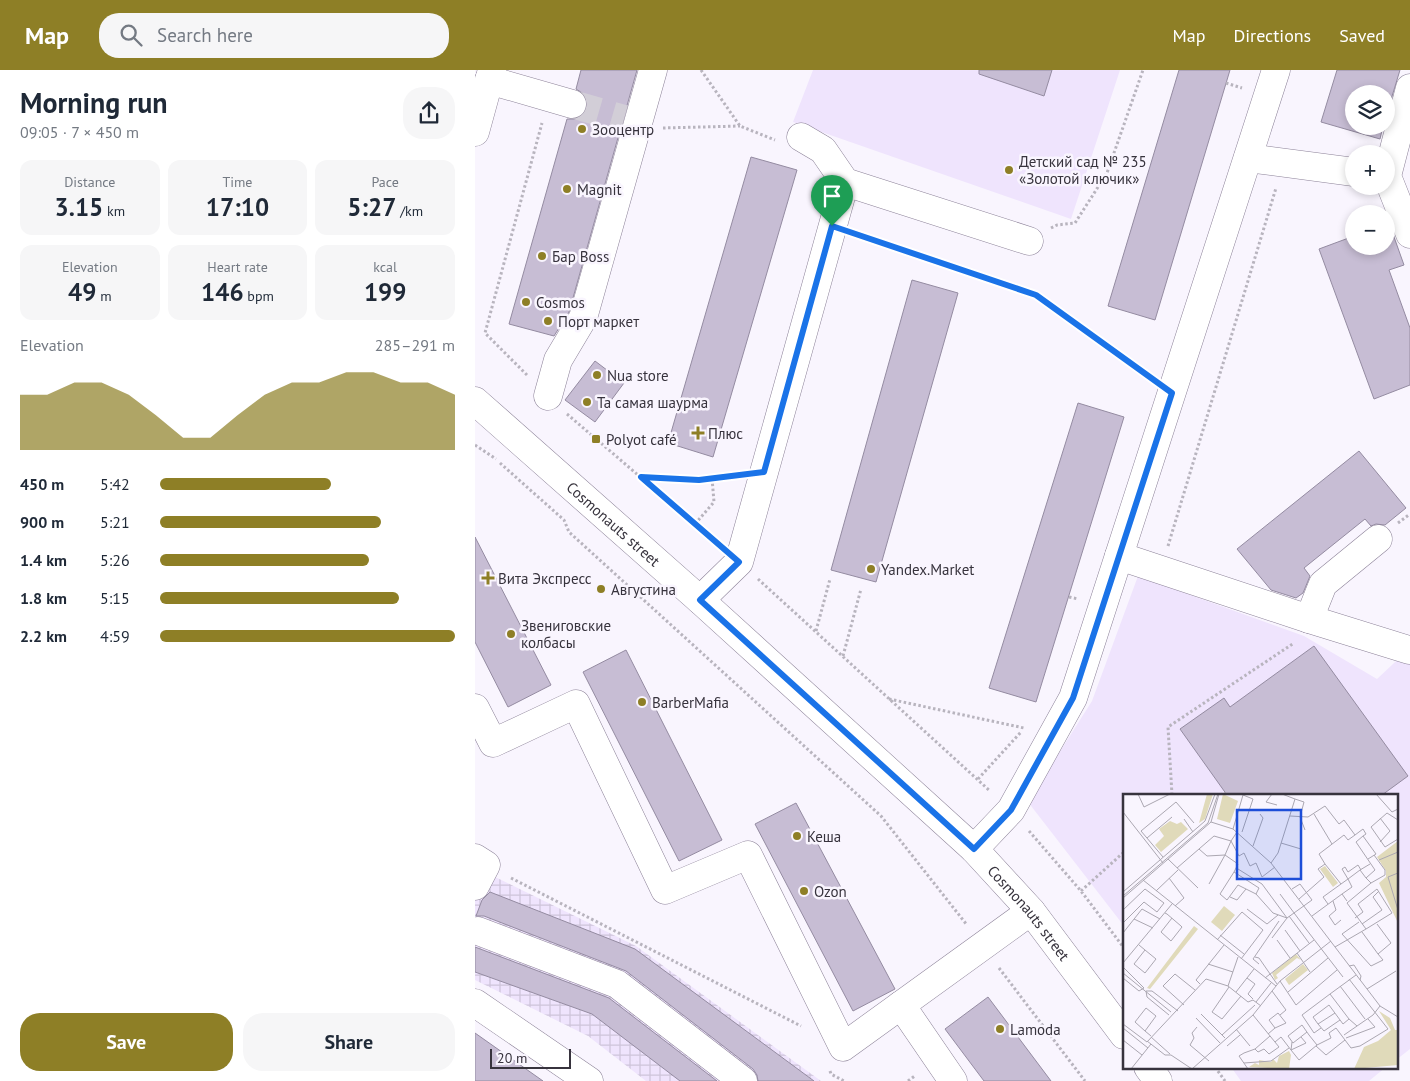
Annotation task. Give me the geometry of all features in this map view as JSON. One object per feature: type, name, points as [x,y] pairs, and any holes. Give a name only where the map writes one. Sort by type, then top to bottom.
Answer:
[{"type":"street","points":[[547,396],[558,360],[583,318],[631,120],[653,70]]},
{"type":"street","points":[[974,849],[1011,810],[1073,698],[1276,70]]},
{"type":"street","points":[[475,132],[490,75],[560,101]]},
{"type":"street","points":[[1395,145],[1410,88]]},
{"type":"street","points":[[801,137],[823,150],[845,182],[1029,241]]},
{"type":"street","points":[[1248,158],[1345,171]]},
{"type":"street","points":[[1395,177],[1410,178]]},
{"type":"street","points":[[700,600],[739,562],[845,182]]},
{"type":"street","points":[[1395,195],[1410,234]]},
{"type":"street","name":"Cosmonauts street","points":[[475,401],[700,600],[974,849],[1031,911],[1123,1034]]},
{"type":"street","points":[[1303,630],[1323,584],[1378,539]]},
{"type":"street","points":[[1119,556],[1161,570],[1303,630],[1409,650]]},
{"type":"street","points":[[475,708],[493,743],[576,704],[665,890],[748,855],[843,1047],[1031,911]]},
{"type":"street","points":[[478,931],[617,984],[743,1081]]},
{"type":"street","points":[[475,1003],[589,1081]]},
{"type":"street","points":[[901,1005],[953,1081]]},
{"type":"street","points":[[1149,1068],[1158,1081]]},
{"type":"path","points":[[701,70],[740,126]]},
{"type":"path","points":[[1029,241],[1057,225],[1075,223],[1107,173],[1143,70]]},
{"type":"path","points":[[560,101],[485,333],[547,396],[739,562],[1011,810],[1081,891],[1123,947]]},
{"type":"path","points":[[631,120],[653,129],[740,126],[784,143],[801,137]]},
{"type":"path","points":[[1161,570],[1283,163]]},
{"type":"path","points":[[832,226],[1036,295],[1172,393]]},
{"type":"path","points":[[475,445],[495,458],[564,520],[569,532],[881,816],[983,946],[1085,1081]]},
{"type":"path","points":[[641,477],[699,480],[764,472]]},
{"type":"path","points":[[695,524],[714,502],[712,478]]},
{"type":"path","points":[[815,632],[831,579]]},
{"type":"path","points":[[843,656],[861,589]]},
{"type":"path","points":[[1172,794],[1169,727],[1303,630]]},
{"type":"path","points":[[889,698],[1024,728]]},
{"type":"path","points":[[1081,891],[1123,853]]},
{"type":"path","points":[[479,870],[843,1047]]},
{"type":"path","points":[[1216,1068],[1225,1081]]},
{"type":"shaded area","name":"Детский сад № 235 «Золотой ключик»","points":[[813,70],[1120,70],[1071,219],[793,122]]},
{"type":"shaded area","points":[[1138,576],[1304,636],[1377,679],[1410,648],[1410,1049],[1397,1059],[1397,794],[1123,794],[1123,925],[1028,802],[1092,701]]},
{"type":"shaded area","points":[[475,867],[636,946],[821,1081],[646,1081],[588,1036],[475,980]]},
{"type":"shaded area","points":[[1232,1068],[1385,1068],[1369,1081],[1241,1081]]},
{"type":"building","points":[[581,70],[637,70],[569,312],[554,336],[509,324],[567,119],[575,119],[582,116],[587,108],[584,94],[576,89]]},
{"type":"building","points":[[979,70],[1052,70],[1044,96],[979,74]]},
{"type":"building","points":[[1179,70],[1230,70],[1155,320],[1108,306]]},
{"type":"building","points":[[1337,70],[1400,70],[1395,86],[1345,85],[1345,129],[1321,122]]},
{"type":"building","points":[[1366,135],[1381,135],[1380,139]]},
{"type":"building","points":[[751,157],[797,170],[713,457],[668,443]]},
{"type":"building","points":[[1345,239],[1345,255],[1395,255],[1395,240],[1404,265],[1389,270],[1410,328],[1410,385],[1374,399],[1319,249]]},
{"type":"building","points":[[912,280],[958,293],[876,582],[831,570]]},
{"type":"building","points":[[595,361],[624,383],[595,422],[565,400]]},
{"type":"building","points":[[1078,403],[1124,417],[1036,702],[989,688]]},
{"type":"building","points":[[1359,451],[1406,508],[1385,525],[1376,524],[1371,526],[1365,519],[1304,568],[1310,576],[1303,593],[1296,598],[1271,590],[1237,549]]},
{"type":"building","points":[[475,537],[551,685],[508,707],[475,642]]},
{"type":"building","points":[[1314,646],[1408,776],[1383,794],[1226,794],[1180,729],[1224,698],[1230,707]]},
{"type":"building","points":[[626,650],[722,840],[679,861],[583,672]]},
{"type":"building","points":[[796,803],[895,989],[853,1011],[755,824]]},
{"type":"building","points":[[490,892],[635,949],[814,1081],[758,1081],[753,1069],[626,971],[484,916],[476,916],[482,900]]},
{"type":"building","points":[[475,947],[609,998],[717,1081],[680,1081],[592,1014],[475,972]]},
{"type":"building","points":[[988,997],[1051,1081],[984,1081],[945,1029]]},
{"type":"building","points":[[475,1033],[543,1081],[475,1081]]},
{"type":"tunnel","points":[[572,104],[624,119]]},
{"type":"place","name":"Зооцентр","points":[[582,129]]},
{"type":"place","name":"Детский сад № 235 «Золотой ключик»","points":[[1009,170]]},
{"type":"place","name":"Magnit","points":[[567,189]]},
{"type":"place","name":"Бар Boss","points":[[542,256]]},
{"type":"place","name":"Cosmos","points":[[526,302]]},
{"type":"place","name":"Порт маркет","points":[[548,321]]},
{"type":"place","name":"Nua store","points":[[597,375]]},
{"type":"place","name":"Та самая шаурма","points":[[587,402]]},
{"type":"place","name":"Плюс","points":[[698,433]]},
{"type":"place","name":"Polyot café","points":[[596,439]]},
{"type":"place","name":"Yandex.Market","points":[[871,569]]},
{"type":"place","name":"Вита Экспресс","points":[[488,578]]},
{"type":"place","name":"Августина","points":[[601,589]]},
{"type":"place","name":"Звениговские колбасы","points":[[511,634]]},
{"type":"place","name":"BarberMafia","points":[[642,702]]},
{"type":"place","name":"Кеша","points":[[797,836]]},
{"type":"place","name":"Ozon","points":[[804,891]]},
{"type":"place","name":"Lamoda","points":[[1000,1029]]},
{"type":"route","points":[[832,226],[1036,295],[1172,393],[1073,698],[1011,810],[974,849],[700,600],[739,562],[641,477],[699,480],[764,472],[832,226]]}]
